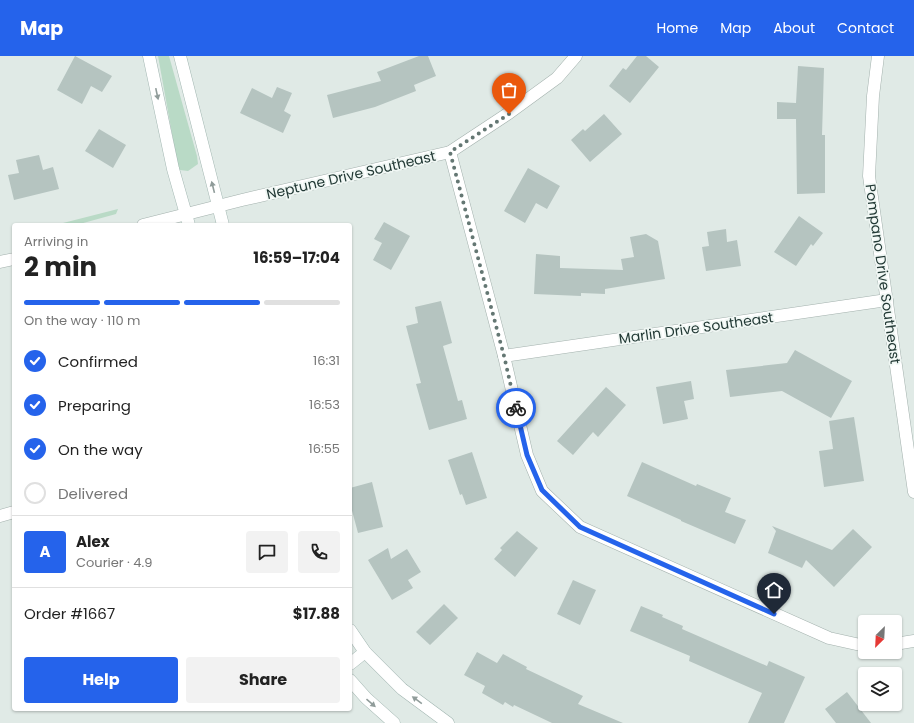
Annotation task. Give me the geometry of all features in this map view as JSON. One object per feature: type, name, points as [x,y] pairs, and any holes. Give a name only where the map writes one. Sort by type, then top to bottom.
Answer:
[{"type":"street","points":[[149,56],[173,169],[188,219]]},
{"type":"street","points":[[180,56],[222,223]]},
{"type":"street","name":"Neptune Drive Southeast","points":[[159,223],[188,219],[218,207],[242,200],[450,152],[509,114],[557,78],[576,56]]},
{"type":"street","name":"Pompano Drive Southeast","points":[[878,56],[873,96],[869,176],[914,492]]},
{"type":"street","points":[[450,152],[504,356],[527,455],[542,490],[580,527],[829,638],[858,644]]},
{"type":"street","points":[[0,262],[12,259]]},
{"type":"street","name":"Marlin Drive Southeast","points":[[504,356],[887,300]]},
{"type":"street","points":[[0,516],[12,513]]},
{"type":"street","points":[[352,633],[365,652],[402,689],[448,723]]},
{"type":"street","points":[[902,643],[914,641]]},
{"type":"street","points":[[352,662],[365,652]]},
{"type":"street","points":[[352,682],[366,698],[394,723]]},
{"type":"green space","points":[[158,56],[169,56],[197,156],[198,164],[188,171],[180,170],[178,167]]},
{"type":"green space","points":[[118,209],[116,214],[83,223],[63,223]]},
{"type":"building","points":[[75,56],[112,76],[102,92],[91,86],[82,104],[57,90]]},
{"type":"building","points":[[419,56],[428,56],[436,76],[414,85],[416,91],[375,107],[333,118],[327,95],[381,81],[377,72]]},
{"type":"building","points":[[637,56],[646,56],[659,67],[630,103],[609,86],[623,68],[626,70]]},
{"type":"building","points":[[798,66],[824,68],[822,135],[825,135],[825,193],[797,194],[796,119],[777,119],[777,102],[796,103]]},
{"type":"building","points":[[277,87],[292,93],[284,111],[291,115],[283,133],[240,113],[252,88],[272,98]]},
{"type":"building","points":[[604,114],[622,134],[590,162],[571,140],[583,129],[585,131]]},
{"type":"building","points":[[99,129],[126,145],[113,168],[85,151]]},
{"type":"building","points":[[39,155],[43,170],[53,167],[59,189],[14,200],[8,175],[19,173],[16,160]]},
{"type":"building","points":[[528,168],[560,186],[547,209],[536,203],[525,223],[504,211]]},
{"type":"building","points":[[799,216],[823,233],[813,246],[811,244],[796,266],[774,252]]},
{"type":"building","points":[[384,222],[410,236],[391,270],[373,260],[382,243],[374,239]]},
{"type":"building","points":[[726,229],[727,242],[737,240],[741,266],[706,271],[702,247],[709,246],[707,232]]},
{"type":"building","points":[[646,234],[658,241],[665,279],[605,289],[605,294],[581,293],[581,296],[534,294],[536,254],[560,256],[560,268],[623,270],[621,259],[634,257],[630,237]]},
{"type":"building","points":[[441,301],[452,343],[443,346],[458,401],[462,400],[467,419],[429,430],[416,384],[421,383],[406,326],[418,323],[415,307]]},
{"type":"building","points":[[795,350],[852,381],[831,418],[782,391],[730,397],[726,370],[787,363]]},
{"type":"building","points":[[691,381],[694,399],[684,401],[688,419],[663,424],[656,387]]},
{"type":"building","points":[[606,387],[626,405],[598,437],[593,432],[573,455],[557,441]]},
{"type":"building","points":[[854,417],[864,481],[824,487],[819,451],[833,449],[829,421]]},
{"type":"building","points":[[472,452],[487,498],[466,505],[462,494],[460,495],[448,460]]},
{"type":"building","points":[[642,462],[696,486],[697,484],[731,498],[725,512],[746,520],[735,544],[627,496]]},
{"type":"building","points":[[372,482],[383,527],[358,533],[352,510],[352,487]]},
{"type":"building","points":[[772,526],[832,550],[853,529],[872,547],[834,587],[806,560],[802,568],[768,553],[776,531]]},
{"type":"building","points":[[517,531],[538,548],[515,577],[494,559],[502,550],[500,548]]},
{"type":"building","points":[[388,548],[391,559],[407,549],[421,572],[408,580],[413,588],[392,600],[368,560]]},
{"type":"building","points":[[573,580],[596,590],[580,625],[557,614]]},
{"type":"building","points":[[444,604],[458,618],[430,645],[416,632]]},
{"type":"building","points":[[641,606],[663,615],[662,617],[683,626],[682,629],[767,666],[769,661],[805,677],[784,723],[748,723],[762,693],[689,661],[690,656],[630,631]]},
{"type":"building","points":[[477,652],[497,663],[503,654],[527,667],[526,669],[583,696],[578,704],[623,723],[552,723],[514,705],[513,707],[505,702],[503,705],[482,693],[485,686],[464,675]]},
{"type":"building","points":[[847,692],[858,706],[858,711],[862,711],[871,723],[836,723],[825,709]]},
{"type":"way so far","points":[[509,114],[450,152],[504,356],[516,408]]},
{"type":"route","points":[[516,408],[527,455],[542,490],[580,527],[774,614]]}]
